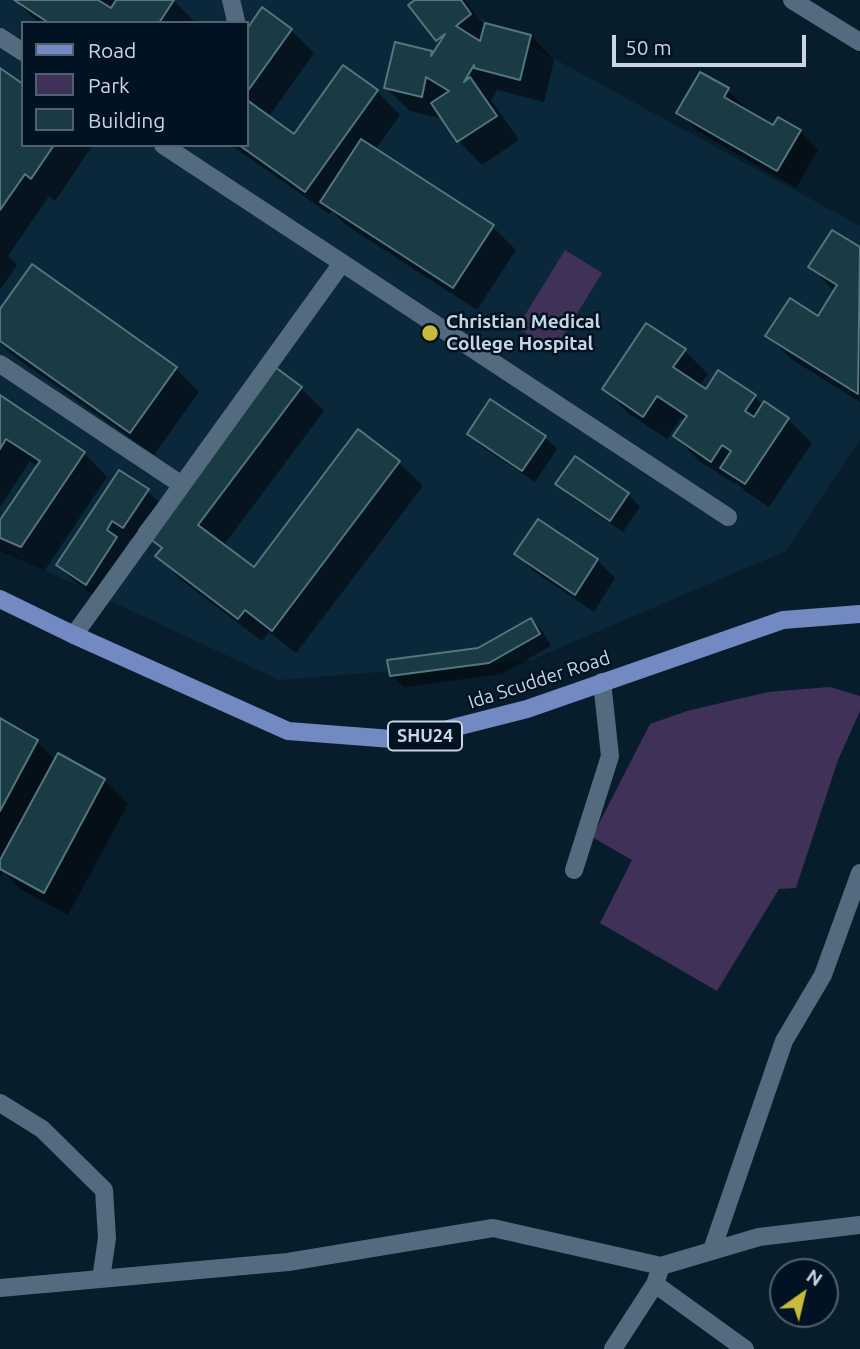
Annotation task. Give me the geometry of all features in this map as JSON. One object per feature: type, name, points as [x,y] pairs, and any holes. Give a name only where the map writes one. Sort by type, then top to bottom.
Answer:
[{"type":"main road","name":"Ida Scudder Road","points":[[0,599],[288,731],[405,740],[527,709],[783,620],[860,614]]},
{"type":"street","points":[[231,0],[235,21]]},
{"type":"street","points":[[792,0],[860,42]]},
{"type":"street","points":[[0,37],[21,51]]},
{"type":"street","points":[[166,147],[728,517]]},
{"type":"street","points":[[74,635],[342,263]]},
{"type":"street","points":[[0,364],[182,485]]},
{"type":"street","points":[[574,870],[610,756],[602,682]]},
{"type":"street","points":[[712,1250],[784,1041],[823,975],[860,873]]},
{"type":"street","points":[[0,1103],[42,1129],[104,1190],[107,1238],[102,1279]]},
{"type":"street","points":[[0,1288],[288,1262],[493,1228],[661,1266],[759,1237],[860,1225]]},
{"type":"street","points":[[613,1349],[655,1284],[661,1266]]},
{"type":"street","points":[[655,1284],[745,1349]]},
{"type":"shaded area","name":"Christian Medical College Hospital","points":[[0,0],[447,0],[860,226],[860,439],[786,551],[531,660],[279,680],[0,549]]},
{"type":"green space","points":[[565,250],[602,273],[554,351],[517,328]]},
{"type":"green space","points":[[830,687],[860,696],[860,711],[838,760],[796,888],[779,889],[717,991],[600,923],[632,860],[592,837],[650,724],[687,711],[768,692]]},
{"type":"building","points":[[14,0],[98,0],[111,8],[116,0],[174,0],[160,21],[46,21]]},
{"type":"building","points":[[415,0],[461,0],[471,14],[456,26],[480,41],[485,23],[531,35],[520,80],[474,68],[474,65],[464,82],[470,77],[497,116],[457,142],[431,103],[449,91],[426,77],[422,97],[384,88],[395,42],[432,51],[431,56],[445,34],[436,41],[408,5]]},
{"type":"building","points":[[262,7],[292,29],[248,91],[248,28]]},
{"type":"building","points":[[343,65],[378,90],[305,192],[242,147],[248,147],[248,101],[294,134]]},
{"type":"building","points":[[0,68],[21,83],[21,147],[53,147],[31,179],[25,174],[0,210]]},
{"type":"building","points":[[700,72],[729,88],[724,97],[773,125],[778,117],[801,130],[777,171],[676,113]]},
{"type":"building","points":[[361,139],[494,225],[453,288],[320,202]]},
{"type":"building","points":[[832,230],[860,247],[858,394],[765,336],[790,298],[818,316],[837,285],[808,267]]},
{"type":"building","points":[[32,264],[177,367],[130,433],[0,341],[0,309]]},
{"type":"building","points":[[646,323],[686,349],[673,367],[706,389],[718,370],[756,395],[745,411],[754,417],[764,401],[789,418],[745,484],[720,468],[731,451],[722,445],[711,462],[673,436],[687,416],[657,396],[643,417],[602,389]]},
{"type":"building","points":[[267,361],[302,387],[198,525],[254,567],[358,429],[400,461],[272,631],[245,610],[238,619],[155,556],[162,548],[139,530]]},
{"type":"building","points":[[0,395],[85,452],[21,547],[0,538],[0,520],[40,461],[6,439],[0,449]]},
{"type":"building","points":[[490,399],[546,436],[522,471],[467,434]]},
{"type":"building","points":[[575,456],[629,493],[610,521],[555,484]]},
{"type":"building","points":[[119,470],[149,489],[123,528],[112,521],[107,530],[117,537],[86,585],[56,565]]},
{"type":"building","points":[[538,519],[598,559],[575,595],[514,554]]},
{"type":"building","points":[[531,618],[540,634],[489,663],[390,676],[387,660],[478,648]]},
{"type":"building","points":[[0,718],[38,740],[0,811]]},
{"type":"building","points":[[58,753],[105,779],[44,893],[0,869],[0,860]]},
{"type":"place","name":"Christian Medical College Hospital","points":[[430,333]]}]
